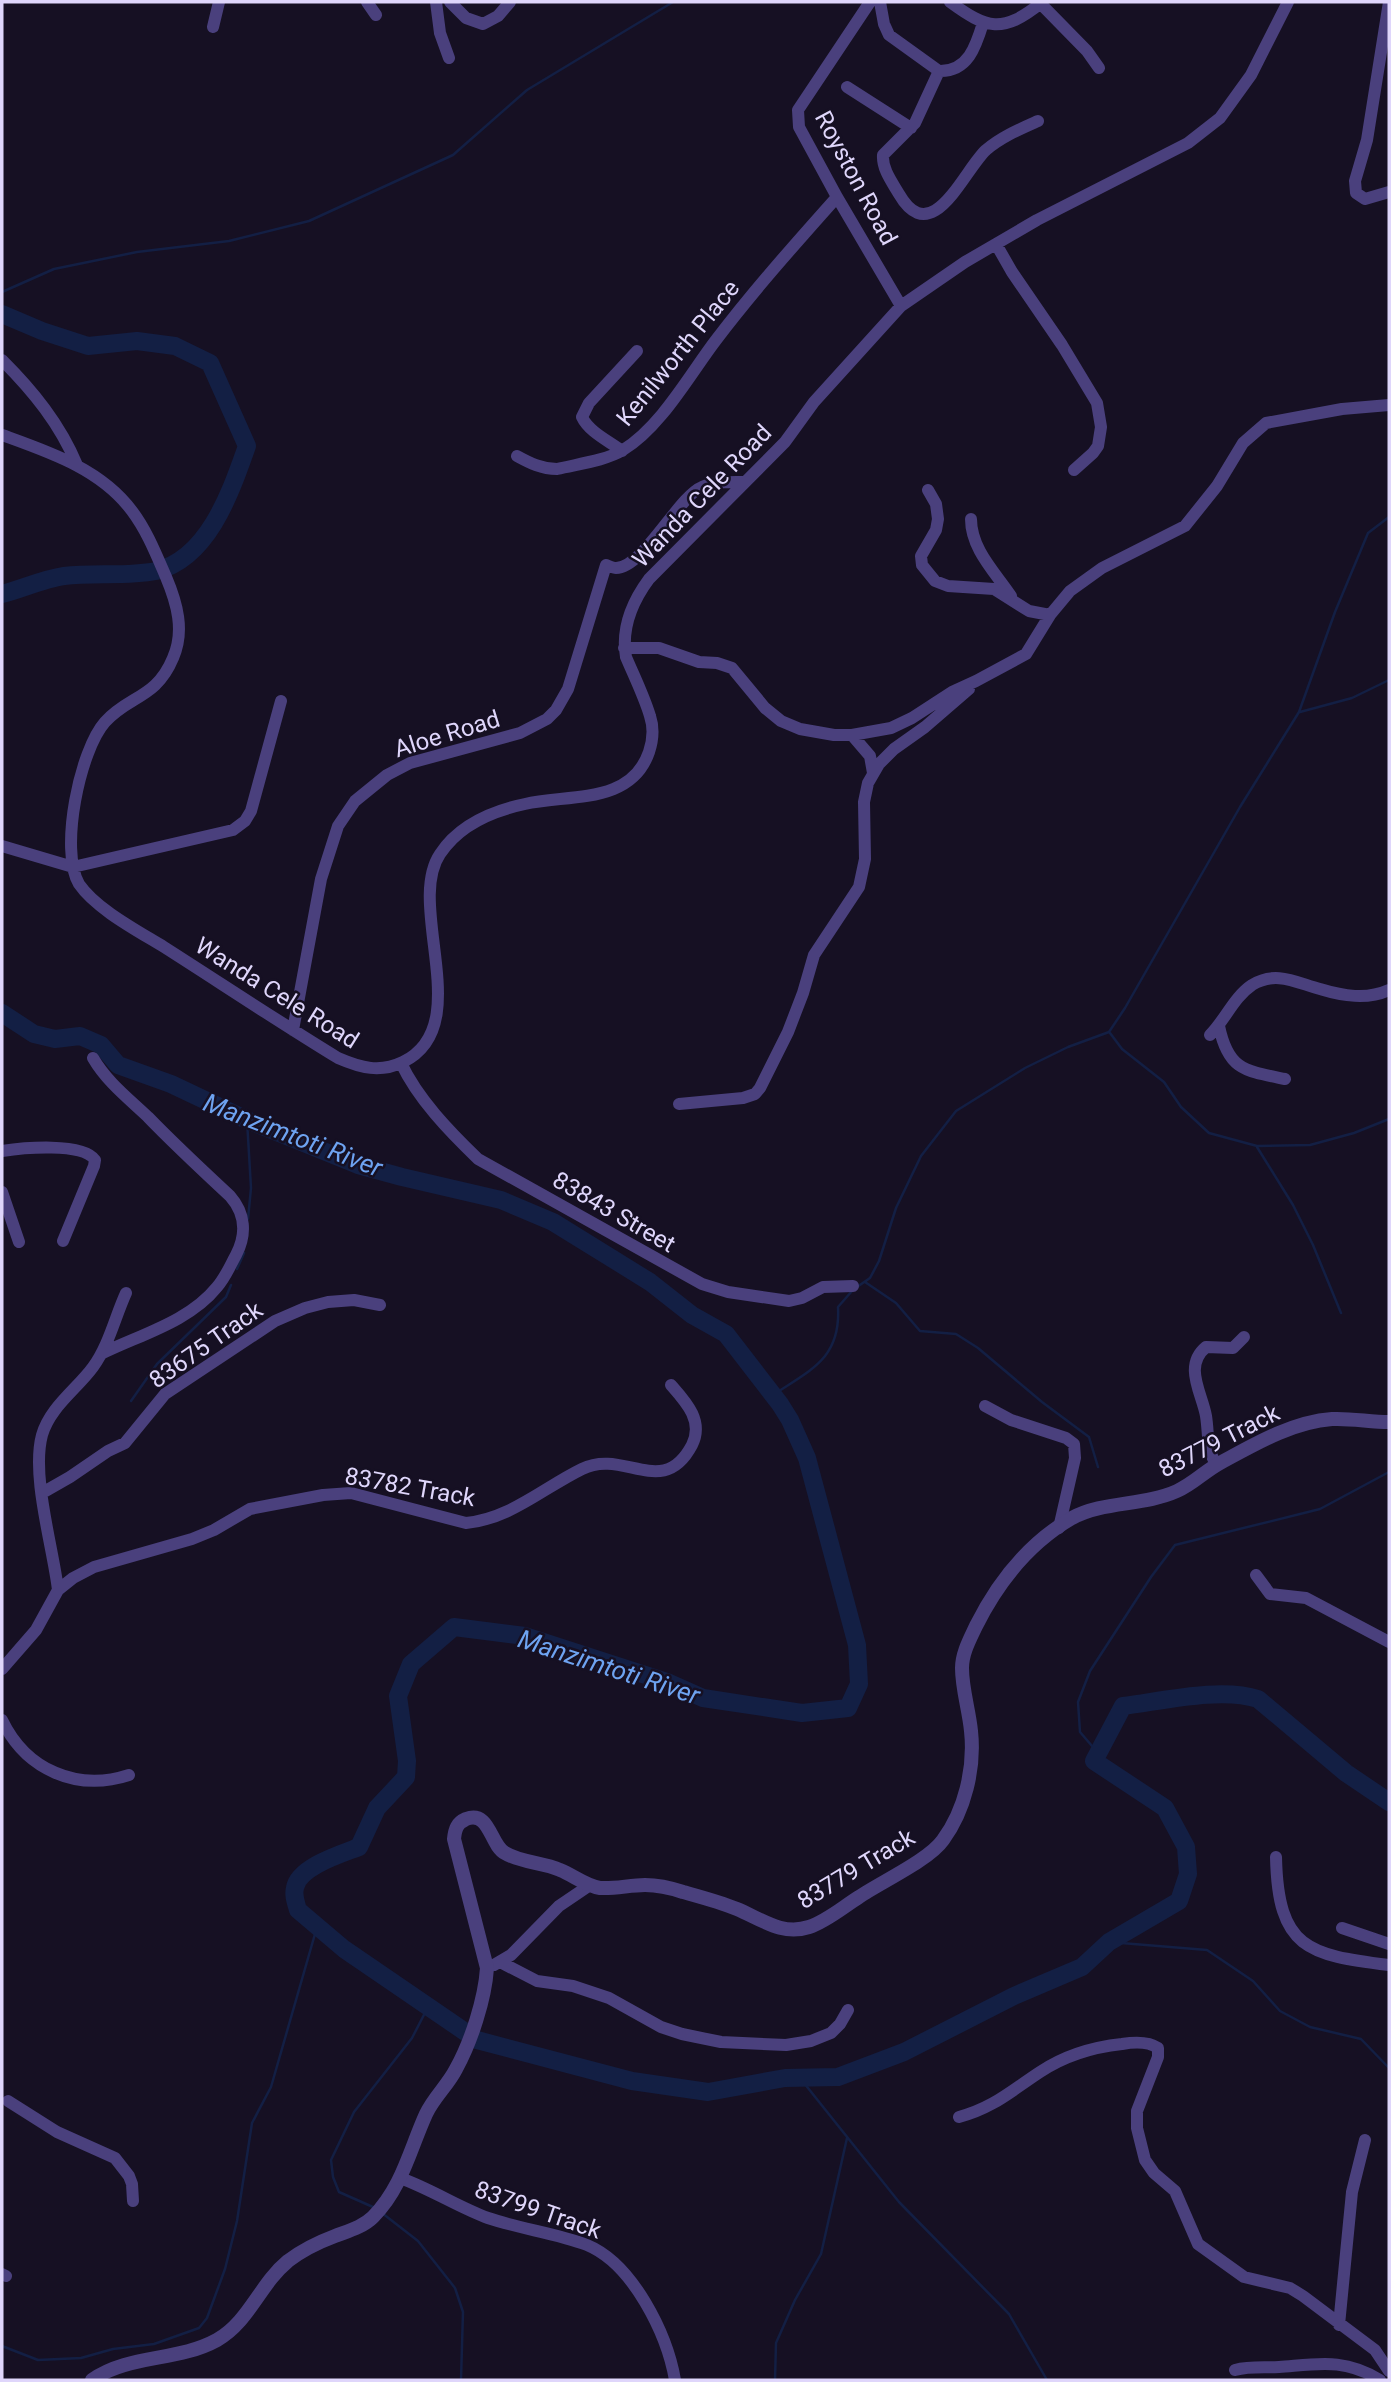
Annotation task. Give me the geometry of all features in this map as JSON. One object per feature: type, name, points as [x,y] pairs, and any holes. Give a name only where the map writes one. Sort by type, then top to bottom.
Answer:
[{"type":"street","points":[[213,27],[219,2]]},
{"type":"street","points":[[366,2],[376,15]]},
{"type":"street","points":[[436,2],[440,33],[449,58]]},
{"type":"street","points":[[450,2],[467,18],[483,24],[498,16],[510,2]]},
{"type":"street","name":"Royston Road","points":[[870,2],[798,110],[799,127],[901,306]]},
{"type":"street","points":[[880,2],[889,35],[939,71],[954,69],[970,57],[983,23]]},
{"type":"street","points":[[950,2],[983,23],[993,25],[1032,11],[1040,3],[1087,51],[1099,68]]},
{"type":"street","name":"Wanda Cele Road","points":[[73,867],[80,884],[113,915],[338,1059],[355,1066],[378,1069],[411,1058],[426,1041],[435,1022],[439,1000],[430,898],[432,874],[440,854],[460,832],[475,821],[527,803],[586,798],[615,789],[636,774],[646,760],[653,739],[650,717],[624,648],[629,616],[643,587],[664,562],[785,442],[814,402],[901,306],[1037,220],[1205,132],[1228,109],[1251,75],[1288,2]]},
{"type":"street","points":[[1389,2],[1367,140],[1354,185],[1356,193],[1365,199],[1389,192]]},
{"type":"street","points":[[939,71],[921,114],[911,128],[883,155],[883,162],[909,207],[919,212],[931,213],[943,207],[969,169],[988,148],[1038,121]]},
{"type":"street","points":[[847,87],[911,128]]},
{"type":"street","name":"Kenilworth Place","points":[[517,456],[540,467],[556,469],[622,451],[661,415],[723,332],[837,197]]},
{"type":"street","points":[[996,244],[1097,404],[1101,427],[1098,446],[1074,470]]},
{"type":"street","points":[[622,451],[594,431],[582,417],[589,403],[638,351]]},
{"type":"street","points":[[2,360],[32,392],[60,430],[77,465]]},
{"type":"street","points":[[624,648],[659,648],[699,662],[726,666],[737,673],[757,701],[781,721],[800,729],[852,735],[891,727],[1026,654],[1050,615],[1070,591],[1092,575],[1185,526],[1217,486],[1242,443],[1266,422],[1342,409],[1389,405]]},
{"type":"street","points":[[2,435],[77,465],[119,495],[148,536],[172,592],[180,621],[179,641],[173,659],[160,681],[103,724],[87,753],[71,832],[73,867]]},
{"type":"street","name":"Aloe Road","points":[[293,1030],[321,879],[338,826],[355,801],[387,775],[411,763],[520,733],[547,719],[556,710],[568,689],[606,565],[617,568],[626,565],[701,487],[746,482]]},
{"type":"street","points":[[928,490],[936,504],[938,519],[936,530],[921,556],[927,572],[942,585],[995,589],[1029,611],[1050,615]]},
{"type":"street","points":[[971,519],[971,531],[976,545],[1015,602]]},
{"type":"street","points":[[679,1104],[743,1098],[755,1094],[760,1088],[788,1032],[814,956],[859,887],[865,859],[865,792],[873,773],[894,749],[931,723],[976,681]]},
{"type":"street","points":[[2,846],[73,867],[226,834],[239,827],[251,811],[281,701]]},
{"type":"street","points":[[852,735],[870,756],[873,773]]},
{"type":"street","points":[[1285,1079],[1252,1071],[1233,1062],[1214,1031],[1252,985],[1265,980],[1299,981],[1321,990],[1350,996],[1370,996],[1389,990]]},
{"type":"street","points":[[93,1058],[115,1086],[229,1196],[238,1206],[243,1220],[241,1246],[217,1288],[177,1318],[101,1354]]},
{"type":"street","name":"83843 Street","points":[[401,1063],[422,1097],[462,1145],[478,1159],[702,1284],[728,1292],[789,1301],[802,1298],[823,1287],[853,1286]]},
{"type":"street","points":[[2,1152],[36,1147],[87,1152],[93,1156],[94,1166],[63,1241]]},
{"type":"street","points":[[2,1192],[19,1242]]},
{"type":"street","points":[[58,1590],[42,1493],[39,1462],[42,1437],[46,1425],[101,1354],[127,1293]]},
{"type":"street","name":"83675 Track","points":[[42,1493],[125,1443],[165,1394],[275,1321],[318,1304],[354,1300],[380,1305]]},
{"type":"street","points":[[1216,1465],[1209,1451],[1207,1421],[1195,1379],[1195,1365],[1200,1352],[1206,1347],[1233,1348],[1244,1337]]},
{"type":"street","name":"83782 Track","points":[[2,1669],[36,1630],[58,1590],[72,1578],[94,1567],[192,1539],[258,1507],[323,1495],[351,1493],[466,1523],[502,1514],[597,1463],[620,1464],[650,1472],[667,1471],[685,1456],[696,1436],[697,1428],[688,1407],[671,1385]]},
{"type":"street","points":[[985,1406],[1011,1420],[1066,1438],[1074,1444],[1075,1458],[1059,1528]]},
{"type":"street","name":"83779 Track","points":[[92,2380],[106,2370],[127,2363],[187,2353],[220,2339],[236,2326],[271,2278],[289,2260],[372,2218],[382,2206],[400,2178],[428,2111],[456,2069],[493,1965],[456,1849],[454,1839],[458,1825],[472,1817],[484,1821],[497,1847],[504,1853],[558,1868],[590,1885],[602,1888],[647,1885],[680,1891],[734,1908],[780,1929],[809,1927],[826,1919],[883,1880],[927,1856],[941,1844],[967,1789],[971,1772],[972,1740],[962,1665],[965,1649],[985,1608],[1008,1572],[1024,1555],[1074,1517],[1090,1511],[1171,1494],[1216,1465],[1305,1423],[1350,1419],[1389,1422]]},
{"type":"street","points":[[1256,1575],[1270,1594],[1306,1598],[1389,1642]]},
{"type":"street","points":[[2,1720],[14,1740],[38,1763],[56,1773],[71,1779],[99,1782],[129,1775]]},
{"type":"street","points":[[1276,1857],[1277,1884],[1285,1917],[1301,1941],[1315,1951],[1331,1957],[1389,1965]]},
{"type":"street","points":[[493,1965],[517,1949],[537,1925],[559,1906],[590,1885]]},
{"type":"street","points":[[1342,1928],[1389,1944]]},
{"type":"street","points":[[493,1965],[537,1981],[573,1986],[609,1998],[661,2027],[721,2042],[786,2045],[811,2040],[831,2033],[848,2010]]},
{"type":"street","points":[[959,2117],[983,2110],[1041,2071],[1076,2055],[1119,2044],[1147,2043],[1155,2046],[1158,2048],[1158,2056],[1138,2111],[1137,2128],[1145,2160],[1154,2173],[1175,2191],[1198,2245],[1244,2277],[1290,2288],[1375,2350],[1389,2371]]},
{"type":"street","points":[[4,2102],[57,2132],[115,2158],[129,2176],[134,2201]]},
{"type":"street","points":[[1339,2325],[1352,2192],[1365,2140]]},
{"type":"street","name":"83799 Track","points":[[400,2178],[431,2190],[476,2214],[585,2245],[604,2254],[629,2279],[649,2308],[675,2380]]},
{"type":"street","points":[[1235,2370],[1337,2363],[1350,2365],[1380,2380]]},
{"type":"waterway","points":[[2,292],[54,269],[137,252],[229,241],[309,221],[453,155],[527,90],[673,2]]},
{"type":"waterway","name":"Manzimtoti River","points":[[2,314],[88,346],[137,341],[175,346],[210,363],[247,446],[225,502],[204,538],[174,564],[145,573],[64,576],[2,594]]},
{"type":"waterway","points":[[857,1287],[870,1278],[879,1261],[896,1208],[921,1156],[956,1111],[1025,1068],[1068,1047],[1109,1032],[1240,807],[1299,712],[1335,612],[1368,533],[1389,517]]},
{"type":"waterway","points":[[1300,712],[1352,698],[1389,680]]},
{"type":"waterway","name":"Manzimtoti River","points":[[2,1013],[34,1034],[55,1039],[80,1036],[101,1045],[118,1065],[171,1084],[247,1120],[358,1165],[501,1200],[553,1222],[650,1282],[692,1315],[726,1334],[790,1420],[807,1458],[857,1645],[859,1684],[848,1708],[802,1713],[703,1698],[667,1682],[525,1636],[454,1627],[411,1664],[398,1696],[407,1761],[406,1777],[377,1808],[359,1847],[321,1862],[298,1880],[294,1893],[298,1910],[344,1949],[477,2040],[632,2081],[708,2092],[785,2078],[838,2077],[904,2052],[1014,1996],[1082,1967],[1109,1942],[1179,1901],[1188,1874],[1186,1847],[1165,1808],[1094,1761],[1123,1706],[1174,1698],[1227,1694],[1258,1699],[1346,1773],[1389,1802]]},
{"type":"waterway","points":[[1110,1033],[1122,1049],[1164,1082],[1181,1107],[1209,1133],[1257,1146],[1310,1145],[1354,1133],[1389,1119]]},
{"type":"waterway","points":[[247,1120],[251,1188],[248,1219]]},
{"type":"waterway","points":[[1257,1147],[1293,1205],[1341,1313]]},
{"type":"waterway","points":[[237,1269],[244,1253]]},
{"type":"waterway","points":[[865,1282],[896,1303],[920,1331],[956,1334],[978,1348],[1089,1437],[1098,1467]]},
{"type":"waterway","points":[[131,1401],[157,1364],[226,1297],[231,1285]]},
{"type":"waterway","points":[[773,1395],[811,1370],[829,1351],[838,1325],[838,1307],[852,1291]]},
{"type":"waterway","points":[[1098,1753],[1080,1732],[1078,1702],[1090,1671],[1175,1545],[1320,1509],[1389,1472]]},
{"type":"waterway","points":[[2,2346],[38,2360],[81,2358],[113,2349],[154,2344],[199,2328],[207,2318],[225,2269],[237,2221],[252,2123],[271,2087],[317,1927]]},
{"type":"waterway","points":[[1109,1942],[1207,1950],[1253,1981],[1280,2011],[1310,2027],[1361,2039],[1389,2068]]},
{"type":"waterway","points":[[373,2207],[339,2192],[333,2177],[331,2160],[354,2112],[412,2038],[428,2007]]},
{"type":"waterway","points":[[800,2078],[899,2202],[1009,2314],[1047,2380]]},
{"type":"waterway","points":[[775,2380],[776,2343],[795,2300],[821,2254],[847,2138]]},
{"type":"waterway","points":[[382,2213],[418,2241],[455,2288],[463,2312],[461,2380]]}]
